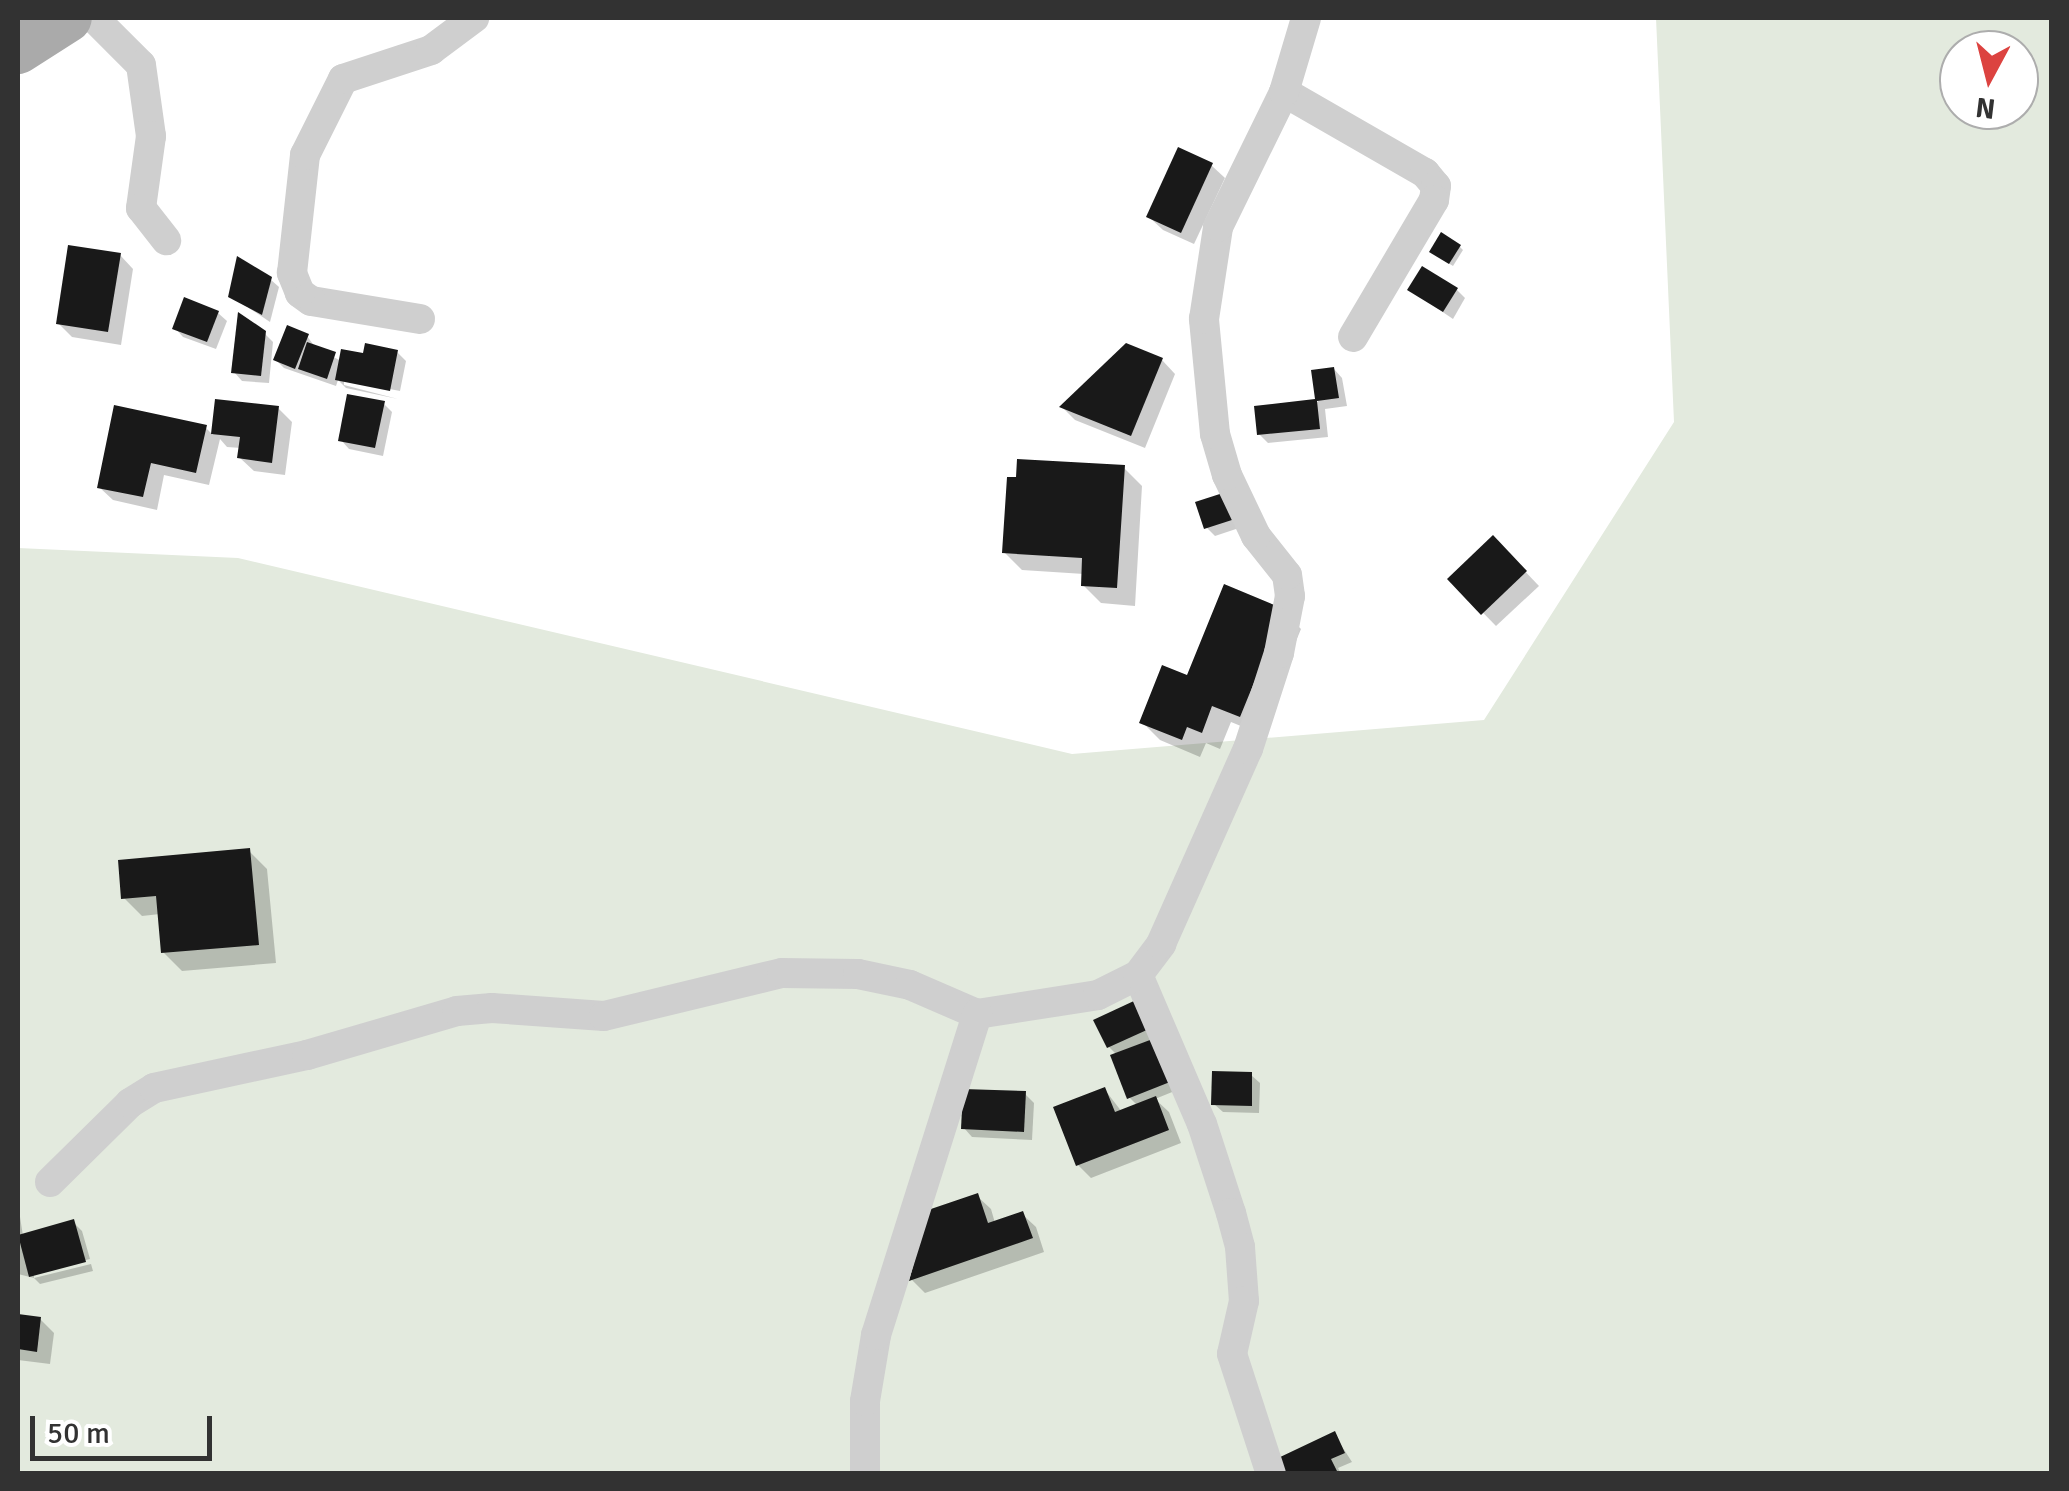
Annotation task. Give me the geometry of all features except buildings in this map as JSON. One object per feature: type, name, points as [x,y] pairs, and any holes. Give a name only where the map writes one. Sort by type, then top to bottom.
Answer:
[{"type":"main road","points":[[18,50],[72,18]]},
{"type":"street","points":[[72,18],[142,65],[151,136],[141,208],[166,240]]},
{"type":"street","points":[[420,319],[311,301],[300,293],[292,273],[304,155],[343,79],[431,50],[474,18]]},
{"type":"street","points":[[50,1182],[130,1104],[154,1088],[306,1055],[458,1010],[492,1008],[604,1016],[782,973],[858,974],[910,985],[976,1014],[1098,995],[1138,975],[1162,944],[1248,749],[1279,653],[1290,596],[1288,575],[1256,536],[1227,476],[1215,434],[1204,319],[1218,226],[1284,92],[1306,18]]},
{"type":"street","points":[[1284,92],[1425,173],[1436,186],[1434,200],[1353,337]]},
{"type":"street","points":[[1138,975],[1202,1124],[1231,1212],[1240,1248],[1244,1302],[1232,1354],[1271,1474]]},
{"type":"street","points":[[865,1474],[865,1401],[876,1336],[976,1014]]},
{"type":"shaded area","points":[[1656,18],[2051,18],[2051,1473],[18,1474],[18,548],[238,558],[1072,754],[1484,720],[1674,422]]}]
